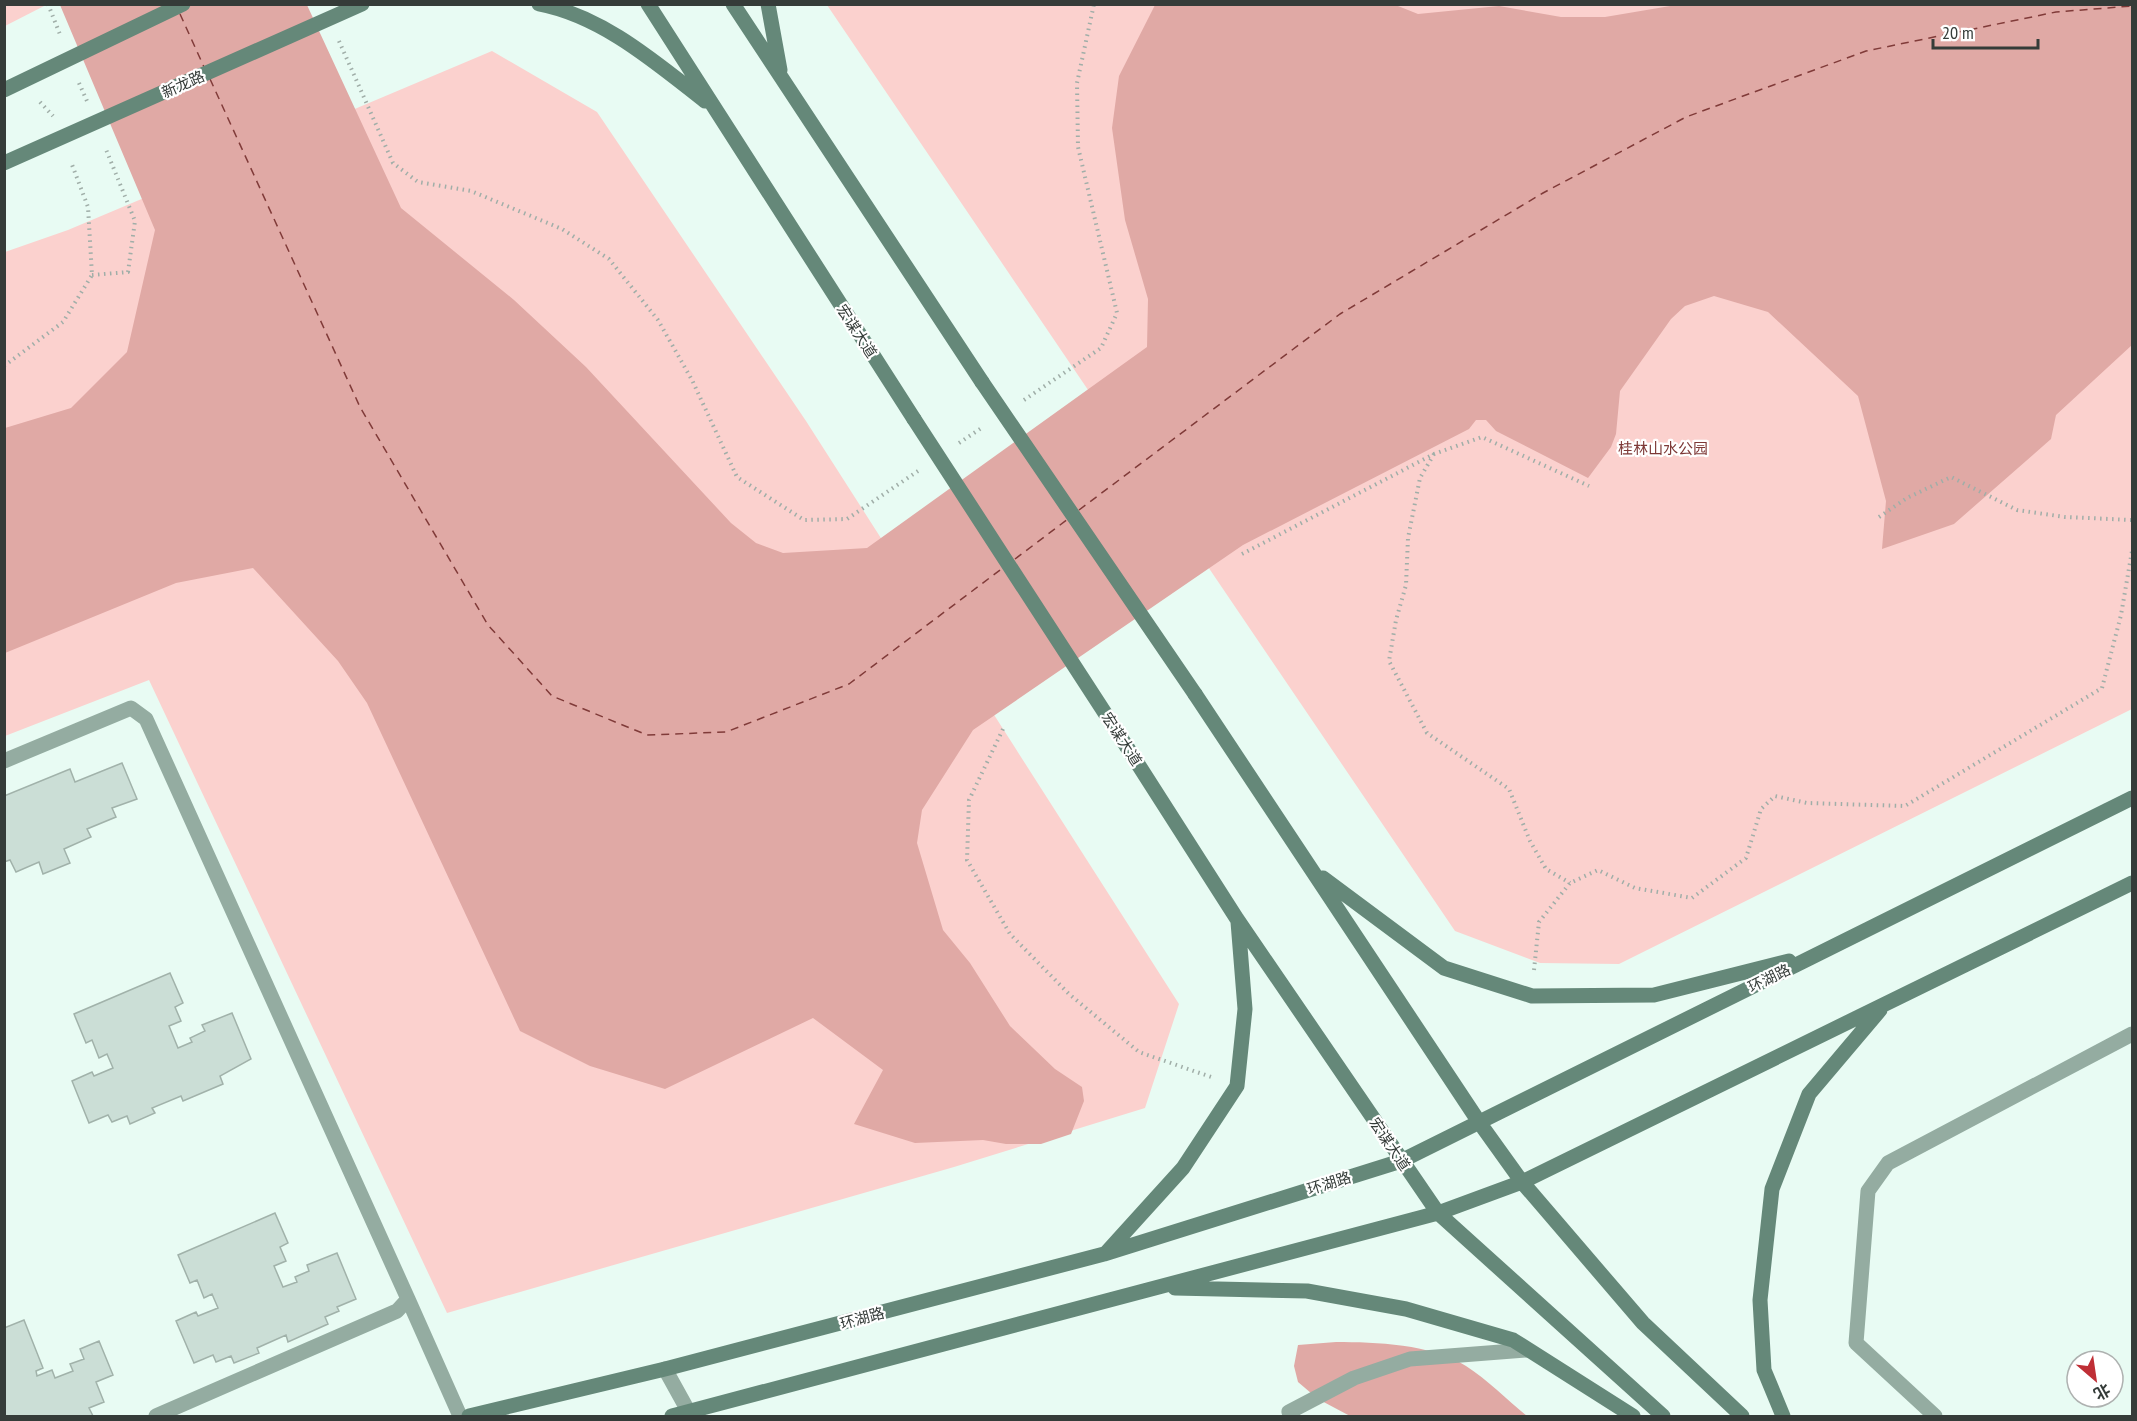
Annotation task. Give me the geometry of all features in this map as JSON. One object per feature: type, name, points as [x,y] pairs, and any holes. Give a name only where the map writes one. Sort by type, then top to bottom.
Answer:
[{"type":"main road","points":[[4,90],[183,4]]},
{"type":"main road","name":"新龙路","points":[[4,163],[362,4]]},
{"type":"main road","points":[[538,4],[568,10],[643,52],[715,109]]},
{"type":"main road","name":"宏谋大道","points":[[648,4],[1238,919],[1438,1213],[1664,1416]]},
{"type":"main road","points":[[733,4],[982,382],[1195,694],[1479,1122],[1522,1182],[1643,1323],[1742,1416]]},
{"type":"main road","points":[[768,4],[782,79]]},
{"type":"main road","name":"环湖路","points":[[469,1416],[665,1369],[1104,1254],[1401,1161],[2133,798]]},
{"type":"main road","points":[[1313,871],[1443,968],[1532,996],[1653,995],[1818,954]]},
{"type":"main road","points":[[672,1416],[689,1414],[1438,1213],[1522,1182],[2133,883]]},
{"type":"main road","points":[[1104,1254],[1183,1168],[1237,1086],[1245,1009],[1238,919]]},
{"type":"main road","points":[[1783,1416],[1764,1370],[1760,1300],[1772,1190],[1809,1094],[1884,1005]]},
{"type":"main road","points":[[1157,1287],[1307,1291],[1406,1309],[1513,1340],[1633,1416]]},
{"type":"street","points":[[4,761],[131,708],[146,719],[460,1416]]},
{"type":"street","points":[[1935,1416],[1856,1343],[1868,1191],[1888,1163],[2133,1034]]},
{"type":"street","points":[[156,1416],[397,1311],[408,1299]]},
{"type":"street","points":[[1290,1416],[1289,1412],[1354,1378],[1410,1359],[1527,1350]]},
{"type":"street","points":[[665,1369],[689,1414]]},
{"type":"path","points":[[48,4],[66,48]]},
{"type":"path","points":[[1023,400],[1101,348],[1118,313],[1078,147],[1077,83],[1094,4]]},
{"type":"path","points":[[336,36],[393,163],[418,182],[471,191],[562,229],[609,259],[658,320],[692,380],[736,477],[804,520],[847,519],[925,466]]},
{"type":"path","points":[[79,80],[87,102]]},
{"type":"path","points":[[33,97],[51,111],[55,122]]},
{"type":"path","points":[[92,275],[128,272],[135,221],[104,145]]},
{"type":"path","points":[[4,366],[63,322],[92,275],[88,207],[68,154]]},
{"type":"path","points":[[954,446],[993,420]]},
{"type":"path","points":[[1242,554],[1434,454],[1482,437],[1589,486]]},
{"type":"path","points":[[1434,454],[1420,478],[1408,538],[1406,585],[1396,620],[1389,661],[1427,733],[1509,789],[1530,841],[1546,869],[1570,883]]},
{"type":"path","points":[[1879,517],[1907,498],[1951,477],[2017,510],[2065,517],[2133,520]]},
{"type":"path","points":[[1532,996],[1539,922],[1570,883],[1598,870],[1635,888],[1692,898],[1746,858],[1761,809],[1775,796],[1807,803],[1905,806],[2102,688],[2121,615],[2133,551]]},
{"type":"path","points":[[1003,729],[969,800],[967,860],[1010,934],[1069,994],[1139,1052],[1237,1086]]},
{"type":"green space","points":[[5,4],[46,4],[46,5],[5,26]]},
{"type":"green space","name":"桂林山水公园","points":[[827,5],[2132,5],[2132,709],[1619,964],[1540,963],[1455,931]]},
{"type":"green space","points":[[492,51],[597,112],[806,421],[1179,1004],[1145,1108],[954,1167],[447,1313],[149,680],[5,736],[5,252],[68,230]]},
{"type":"shaded area","points":[[1393,4],[1418,14],[1499,6],[1561,17],[1605,17],[1682,4],[2132,5],[2132,345],[2056,415],[2051,439],[1954,524],[1882,549],[1886,501],[1858,396],[1768,312],[1714,296],[1685,306],[1671,319],[1620,391],[1616,434],[1611,447],[1588,478],[1496,431],[1486,420],[1476,420],[1469,429],[1243,545],[973,730],[922,810],[917,843],[943,930],[970,963],[1010,1026],[1055,1069],[1082,1087],[1084,1101],[1071,1134],[1041,1144],[1006,1144],[983,1140],[915,1143],[854,1124],[883,1070],[813,1018],[665,1089],[590,1066],[520,1031],[367,703],[338,661],[253,568],[176,583],[5,653],[5,428],[71,408],[127,352],[155,230],[60,5],[307,5],[401,208],[514,300],[586,367],[731,523],[756,543],[783,553],[867,548],[1147,347],[1148,299],[1125,220],[1112,128],[1119,76],[1155,5]]},
{"type":"shaded area","points":[[1336,1342],[1403,1346],[1437,1353],[1466,1366],[1482,1377],[1527,1416],[1350,1416],[1318,1399],[1298,1382],[1294,1366],[1298,1345]]},
{"type":"building","points":[[122,763],[137,799],[112,808],[116,817],[87,829],[91,837],[64,849],[70,863],[43,874],[39,862],[16,872],[10,860],[4,862],[4,796],[70,769],[75,782]]},
{"type":"building","points":[[170,973],[183,1003],[175,1007],[181,1021],[169,1026],[178,1048],[192,1042],[190,1038],[205,1031],[202,1025],[232,1013],[251,1059],[220,1076],[223,1084],[183,1101],[181,1096],[152,1108],[155,1113],[130,1124],[127,1116],[112,1122],[108,1115],[89,1123],[72,1081],[92,1072],[94,1076],[113,1068],[107,1054],[99,1058],[92,1040],[86,1043],[74,1014]]},
{"type":"building","points":[[275,1213],[288,1243],[280,1247],[286,1261],[274,1266],[283,1287],[297,1282],[295,1277],[309,1271],[307,1265],[337,1253],[356,1299],[337,1307],[339,1311],[325,1317],[328,1324],[288,1342],[286,1335],[257,1348],[259,1353],[234,1363],[231,1356],[216,1362],[213,1355],[194,1363],[176,1321],[196,1312],[198,1316],[218,1308],[212,1294],[204,1298],[197,1280],[190,1283],[178,1255]]},
{"type":"building","points":[[24,1320],[43,1368],[36,1371],[37,1376],[52,1370],[55,1378],[73,1371],[70,1364],[84,1359],[80,1349],[99,1341],[113,1375],[96,1382],[104,1402],[89,1408],[93,1416],[4,1416],[4,1328]]},
{"type":"ferry route","points":[[1079,510],[1340,314],[1543,193],[1686,117],[1866,51],[2056,12],[2132,6]]},
{"type":"ferry route","points":[[180,14],[204,67]]},
{"type":"ferry route","points":[[210,79],[360,407],[488,625],[552,696],[647,735],[726,732],[849,684],[1004,567]]},
{"type":"ferry route","points":[[1015,559],[1068,519]]}]
